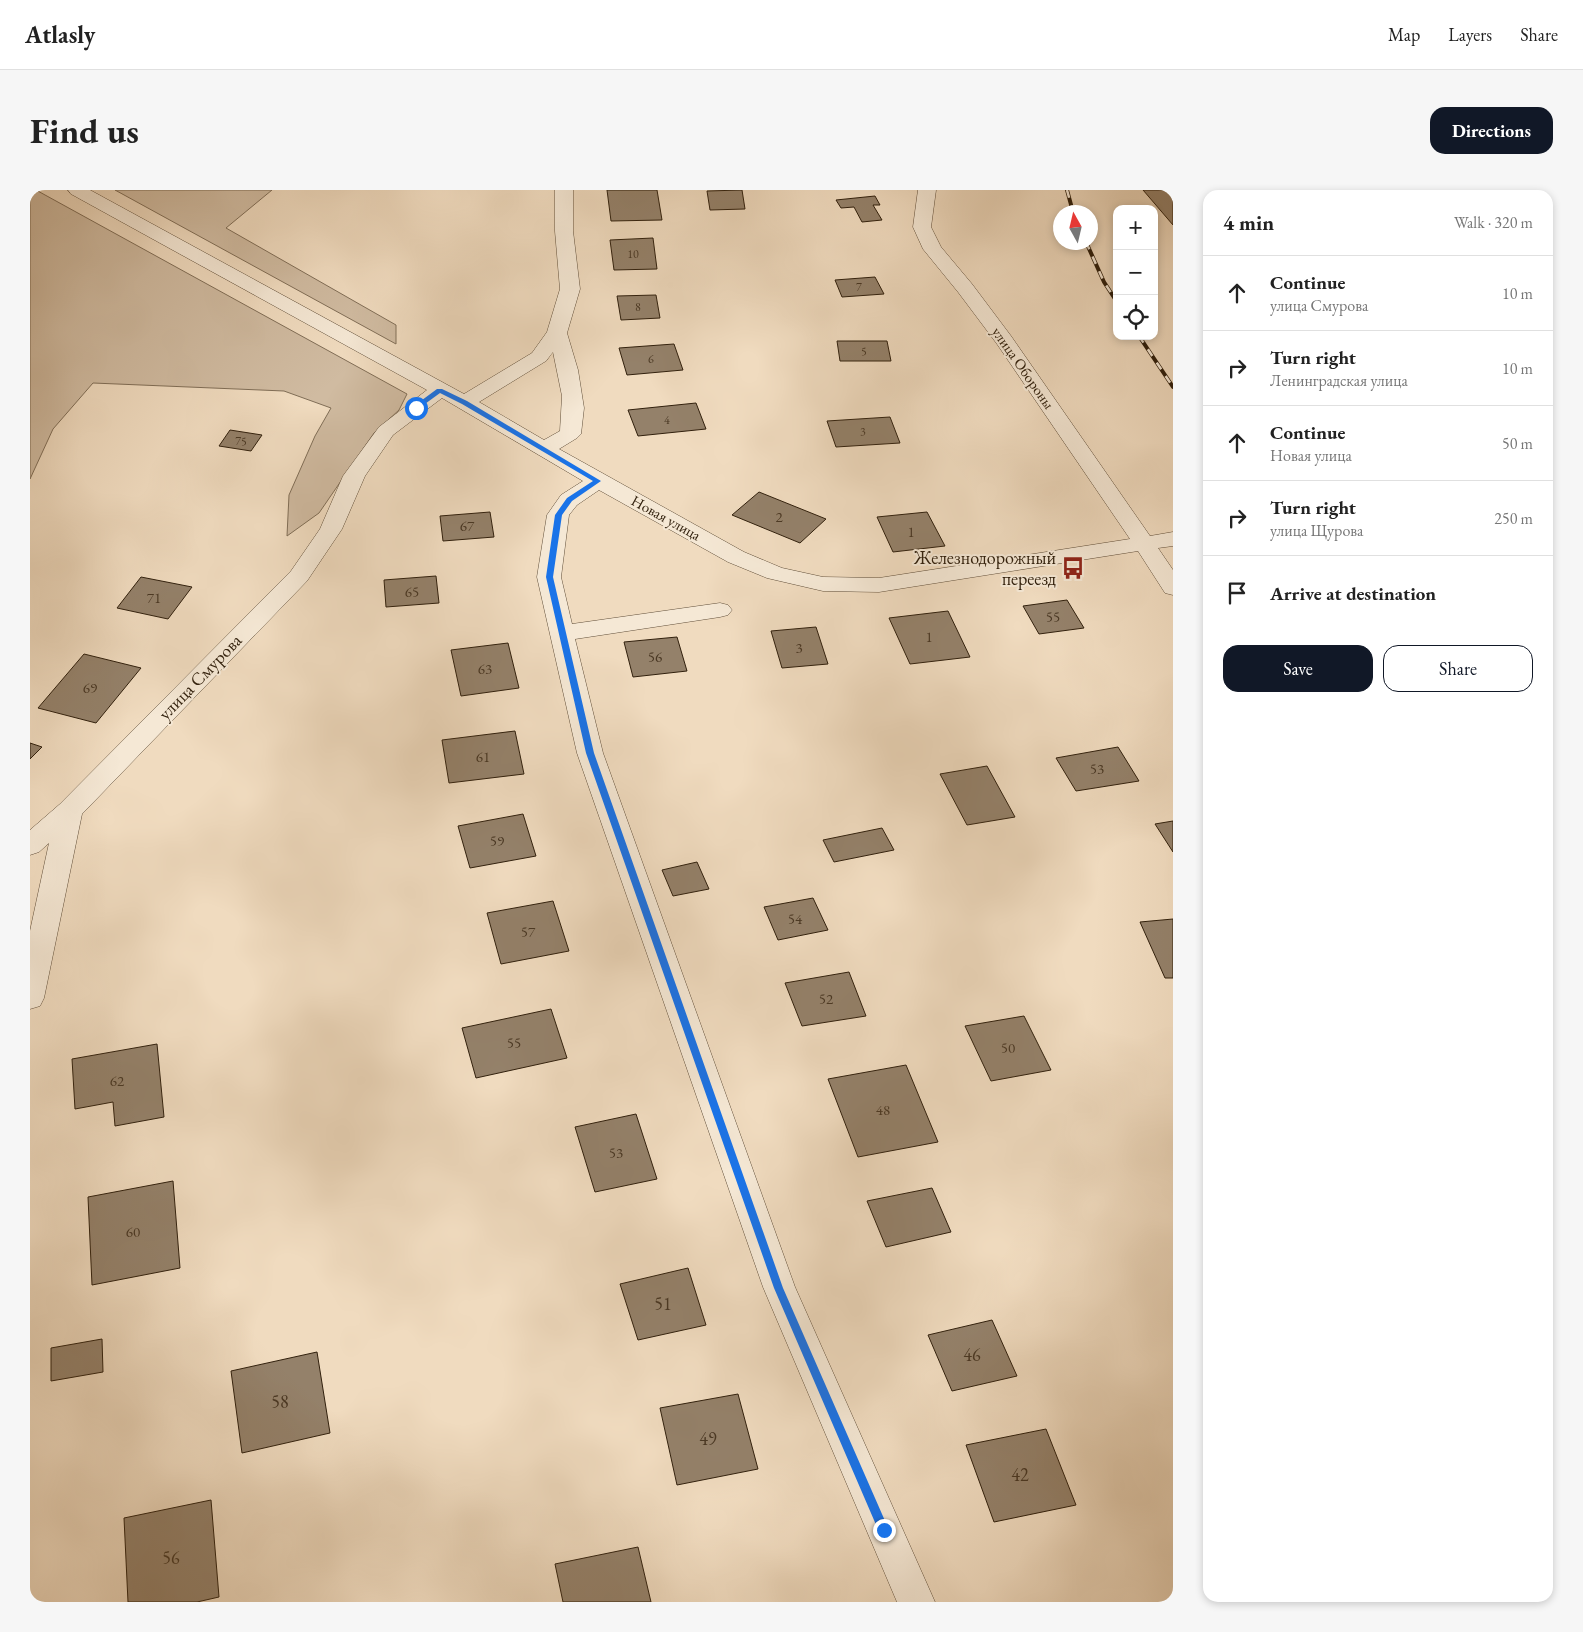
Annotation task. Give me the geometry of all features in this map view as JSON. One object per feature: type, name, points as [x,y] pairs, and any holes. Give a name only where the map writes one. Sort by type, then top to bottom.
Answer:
[{"type":"street","name":"Новая улица","points":[[77,190],[464,402],[598,481],[736,557],[775,573],[823,584],[879,585],[1173,539]]},
{"type":"street","points":[[464,402],[502,382],[538,357],[557,333],[570,289],[564,231],[564,190]]},
{"type":"street","name":"улица Обороны","points":[[927,190],[922,227],[932,249],[966,288],[1004,340],[1123,511],[1173,588]]},
{"type":"street","points":[[544,449],[570,434],[573,420],[570,371],[557,333]]},
{"type":"street","name":"улица Смурова","points":[[30,845],[68,810],[299,576],[331,529],[354,476],[386,431],[440,390]]},
{"type":"street","points":[[598,481],[570,500],[558,515],[549,577],[590,753],[778,1288],[916,1602]]},
{"type":"street","points":[[562,633],[720,610]]},
{"type":"street","points":[[30,998],[68,810]]},
{"type":"shaded area","points":[[30,190],[36,190],[407,394],[399,410],[374,433],[319,513],[287,536],[289,495],[315,436],[331,408],[284,391],[93,383],[53,429],[30,479]]},
{"type":"shaded area","points":[[115,190],[272,190],[226,228],[396,325],[396,344]]},
{"type":"building","points":[[607,190],[657,190],[662,220],[611,221]]},
{"type":"building","points":[[742,190],[745,209],[710,210],[707,191]]},
{"type":"building","points":[[1143,190],[1173,190],[1173,225],[1158,205],[1156,205]]},
{"type":"building","points":[[875,196],[880,205],[873,205],[882,220],[862,222],[854,207],[841,208],[836,200]]},
{"type":"building","points":[[653,238],[657,269],[614,270],[610,240]]},
{"type":"building","points":[[875,277],[884,294],[842,297],[835,280]]},
{"type":"building","points":[[656,295],[660,318],[621,320],[617,296]]},
{"type":"building","points":[[837,341],[887,341],[891,361],[840,361]]},
{"type":"building","points":[[674,344],[683,370],[627,375],[619,348]]},
{"type":"building","points":[[696,403],[706,429],[638,436],[628,410]]},
{"type":"building","points":[[890,417],[900,443],[836,447],[827,421]]},
{"type":"building","points":[[230,430],[262,435],[251,451],[219,446]]},
{"type":"building","points":[[759,492],[826,519],[800,543],[732,515]]},
{"type":"building","points":[[490,512],[494,537],[443,541],[440,516]]},
{"type":"building","points":[[927,512],[945,546],[893,552],[877,517]]},
{"type":"building","points":[[436,576],[439,603],[386,607],[384,580]]},
{"type":"building","points":[[141,577],[192,587],[168,619],[117,608]]},
{"type":"building","points":[[1067,600],[1084,628],[1039,634],[1023,606]]},
{"type":"building","points":[[948,611],[970,657],[910,664],[889,618]]},
{"type":"building","points":[[816,627],[828,664],[782,668],[771,631]]},
{"type":"building","points":[[677,637],[687,671],[633,677],[624,642]]},
{"type":"building","points":[[508,643],[519,688],[461,696],[451,650]]},
{"type":"building","points":[[84,654],[141,668],[96,723],[38,708]]},
{"type":"building","points":[[515,731],[524,774],[449,783],[442,740]]},
{"type":"building","points":[[30,743],[42,747],[30,759]]},
{"type":"building","points":[[1118,747],[1139,781],[1076,791],[1056,758]]},
{"type":"building","points":[[987,766],[1015,817],[967,825],[940,774]]},
{"type":"building","points":[[523,814],[536,856],[470,868],[458,826]]},
{"type":"building","points":[[1173,821],[1173,852],[1155,824]]},
{"type":"building","points":[[882,828],[894,850],[834,862],[823,840]]},
{"type":"building","points":[[697,862],[709,889],[673,896],[662,870]]},
{"type":"building","points":[[813,898],[828,930],[778,940],[764,907]]},
{"type":"building","points":[[553,901],[569,951],[501,964],[487,913]]},
{"type":"building","points":[[1173,919],[1173,978],[1165,978],[1140,922]]},
{"type":"building","points":[[849,972],[866,1016],[802,1026],[785,983]]},
{"type":"building","points":[[551,1009],[567,1058],[476,1078],[462,1028]]},
{"type":"building","points":[[1024,1016],[1051,1070],[991,1081],[965,1026]]},
{"type":"building","points":[[157,1044],[164,1117],[115,1126],[113,1102],[75,1109],[72,1059]]},
{"type":"building","points":[[906,1065],[938,1142],[858,1157],[828,1079]]},
{"type":"building","points":[[636,1114],[657,1179],[595,1192],[575,1127]]},
{"type":"building","points":[[173,1181],[180,1268],[92,1285],[88,1197]]},
{"type":"building","points":[[932,1188],[951,1232],[886,1247],[867,1201]]},
{"type":"building","points":[[688,1268],[706,1325],[638,1340],[620,1284]]},
{"type":"building","points":[[992,1320],[1017,1376],[952,1391],[928,1335]]},
{"type":"building","points":[[102,1339],[103,1372],[51,1381],[51,1348]]},
{"type":"building","points":[[317,1352],[330,1433],[242,1453],[231,1371]]},
{"type":"building","points":[[738,1394],[758,1469],[677,1485],[660,1408]]},
{"type":"building","points":[[1046,1429],[1076,1505],[994,1522],[966,1445]]},
{"type":"building","points":[[211,1500],[219,1597],[197,1602],[128,1602],[124,1518]]},
{"type":"building","points":[[638,1547],[651,1602],[563,1602],[555,1564]]},
{"type":"railway","points":[[1067,190],[1071,205]]},
{"type":"railway","points":[[1090,250],[1104,282],[1113,296]]},
{"type":"railway","points":[[1142,340],[1173,387]]},
{"type":"place","name":"Железнодорожный переезд","points":[[1073,568]]},
{"type":"route","points":[[416,408],[440,390],[464,402],[598,481],[570,500],[558,515],[549,577],[590,753],[778,1288],[884,1530]]}]
